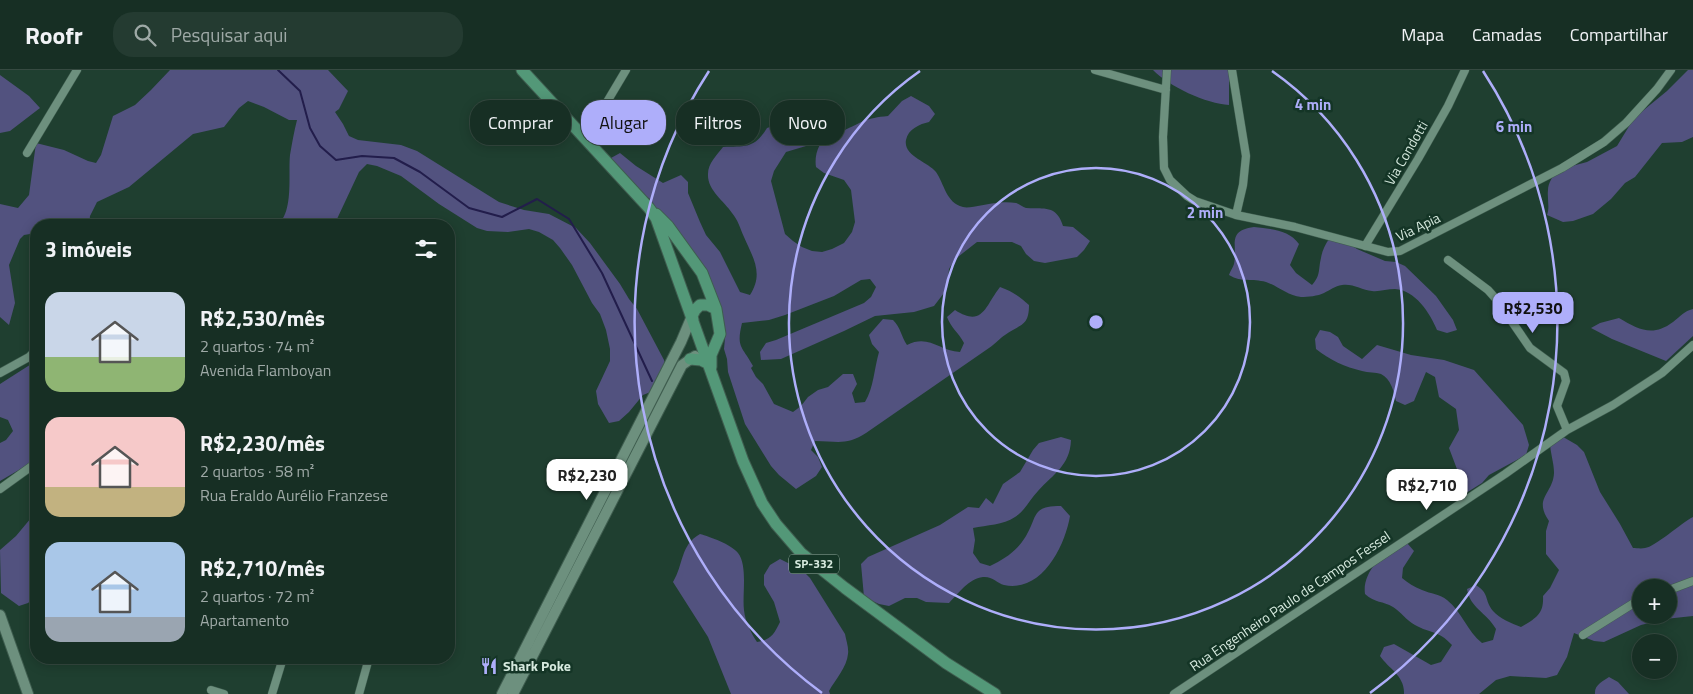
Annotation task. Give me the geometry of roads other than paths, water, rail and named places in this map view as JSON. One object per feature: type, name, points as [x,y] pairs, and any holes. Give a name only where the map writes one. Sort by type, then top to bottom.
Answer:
[{"type":"main road","name":"SP-332","points":[[522,70],[649,208],[668,226],[695,261],[702,273],[716,310],[720,331],[707,362]]},
{"type":"main road","name":"SP-332","points":[[649,208],[658,223],[746,468],[762,503],[780,530],[801,552],[845,588],[946,663],[995,694]]},
{"type":"main road","points":[[502,694],[681,342],[695,310],[700,305],[708,305],[716,310]]},
{"type":"main road","points":[[513,694],[682,365],[690,359],[707,362],[717,340],[704,338],[692,316]]},
{"type":"main road","points":[[0,615],[28,694]]},
{"type":"street","points":[[28,153],[77,70]]},
{"type":"street","points":[[608,100],[626,70]]},
{"type":"street","points":[[1095,70],[1166,90]]},
{"type":"street","name":"Via Apia","points":[[1167,70],[1164,168],[1170,180],[1182,192],[1195,201],[1236,215],[1295,227],[1388,252],[1400,251],[1562,168],[1604,142],[1626,123],[1657,89],[1671,70]]},
{"type":"street","points":[[1232,70],[1246,156],[1243,185],[1236,215]]},
{"type":"street","name":"Via Condotti","points":[[1365,246],[1418,159],[1448,106],[1465,70]]},
{"type":"street","points":[[1448,260],[1488,290],[1530,348],[1564,373],[1566,381],[1557,406],[1567,430]]},
{"type":"street","name":"Rua Engenheiro Paulo de Campos Fessel","points":[[1174,694],[1567,430],[1612,405],[1662,373],[1693,346]]},
{"type":"street","points":[[0,373],[30,356]]},
{"type":"street","points":[[0,489],[30,467]]},
{"type":"street","points":[[1677,587],[1693,581]]},
{"type":"street","points":[[1582,635],[1632,604]]},
{"type":"street","points":[[272,694],[281,664]]},
{"type":"street","points":[[359,694],[367,664]]},
{"type":"street","points":[[211,690],[224,694]]},
{"type":"waterway","points":[[278,70],[300,91],[310,128],[320,146],[336,160],[362,156],[394,158],[420,172],[469,208],[502,217],[537,199],[569,219],[602,273],[652,381]]},
{"type":"place","name":"Shark Poke","points":[[489,666]]}]
